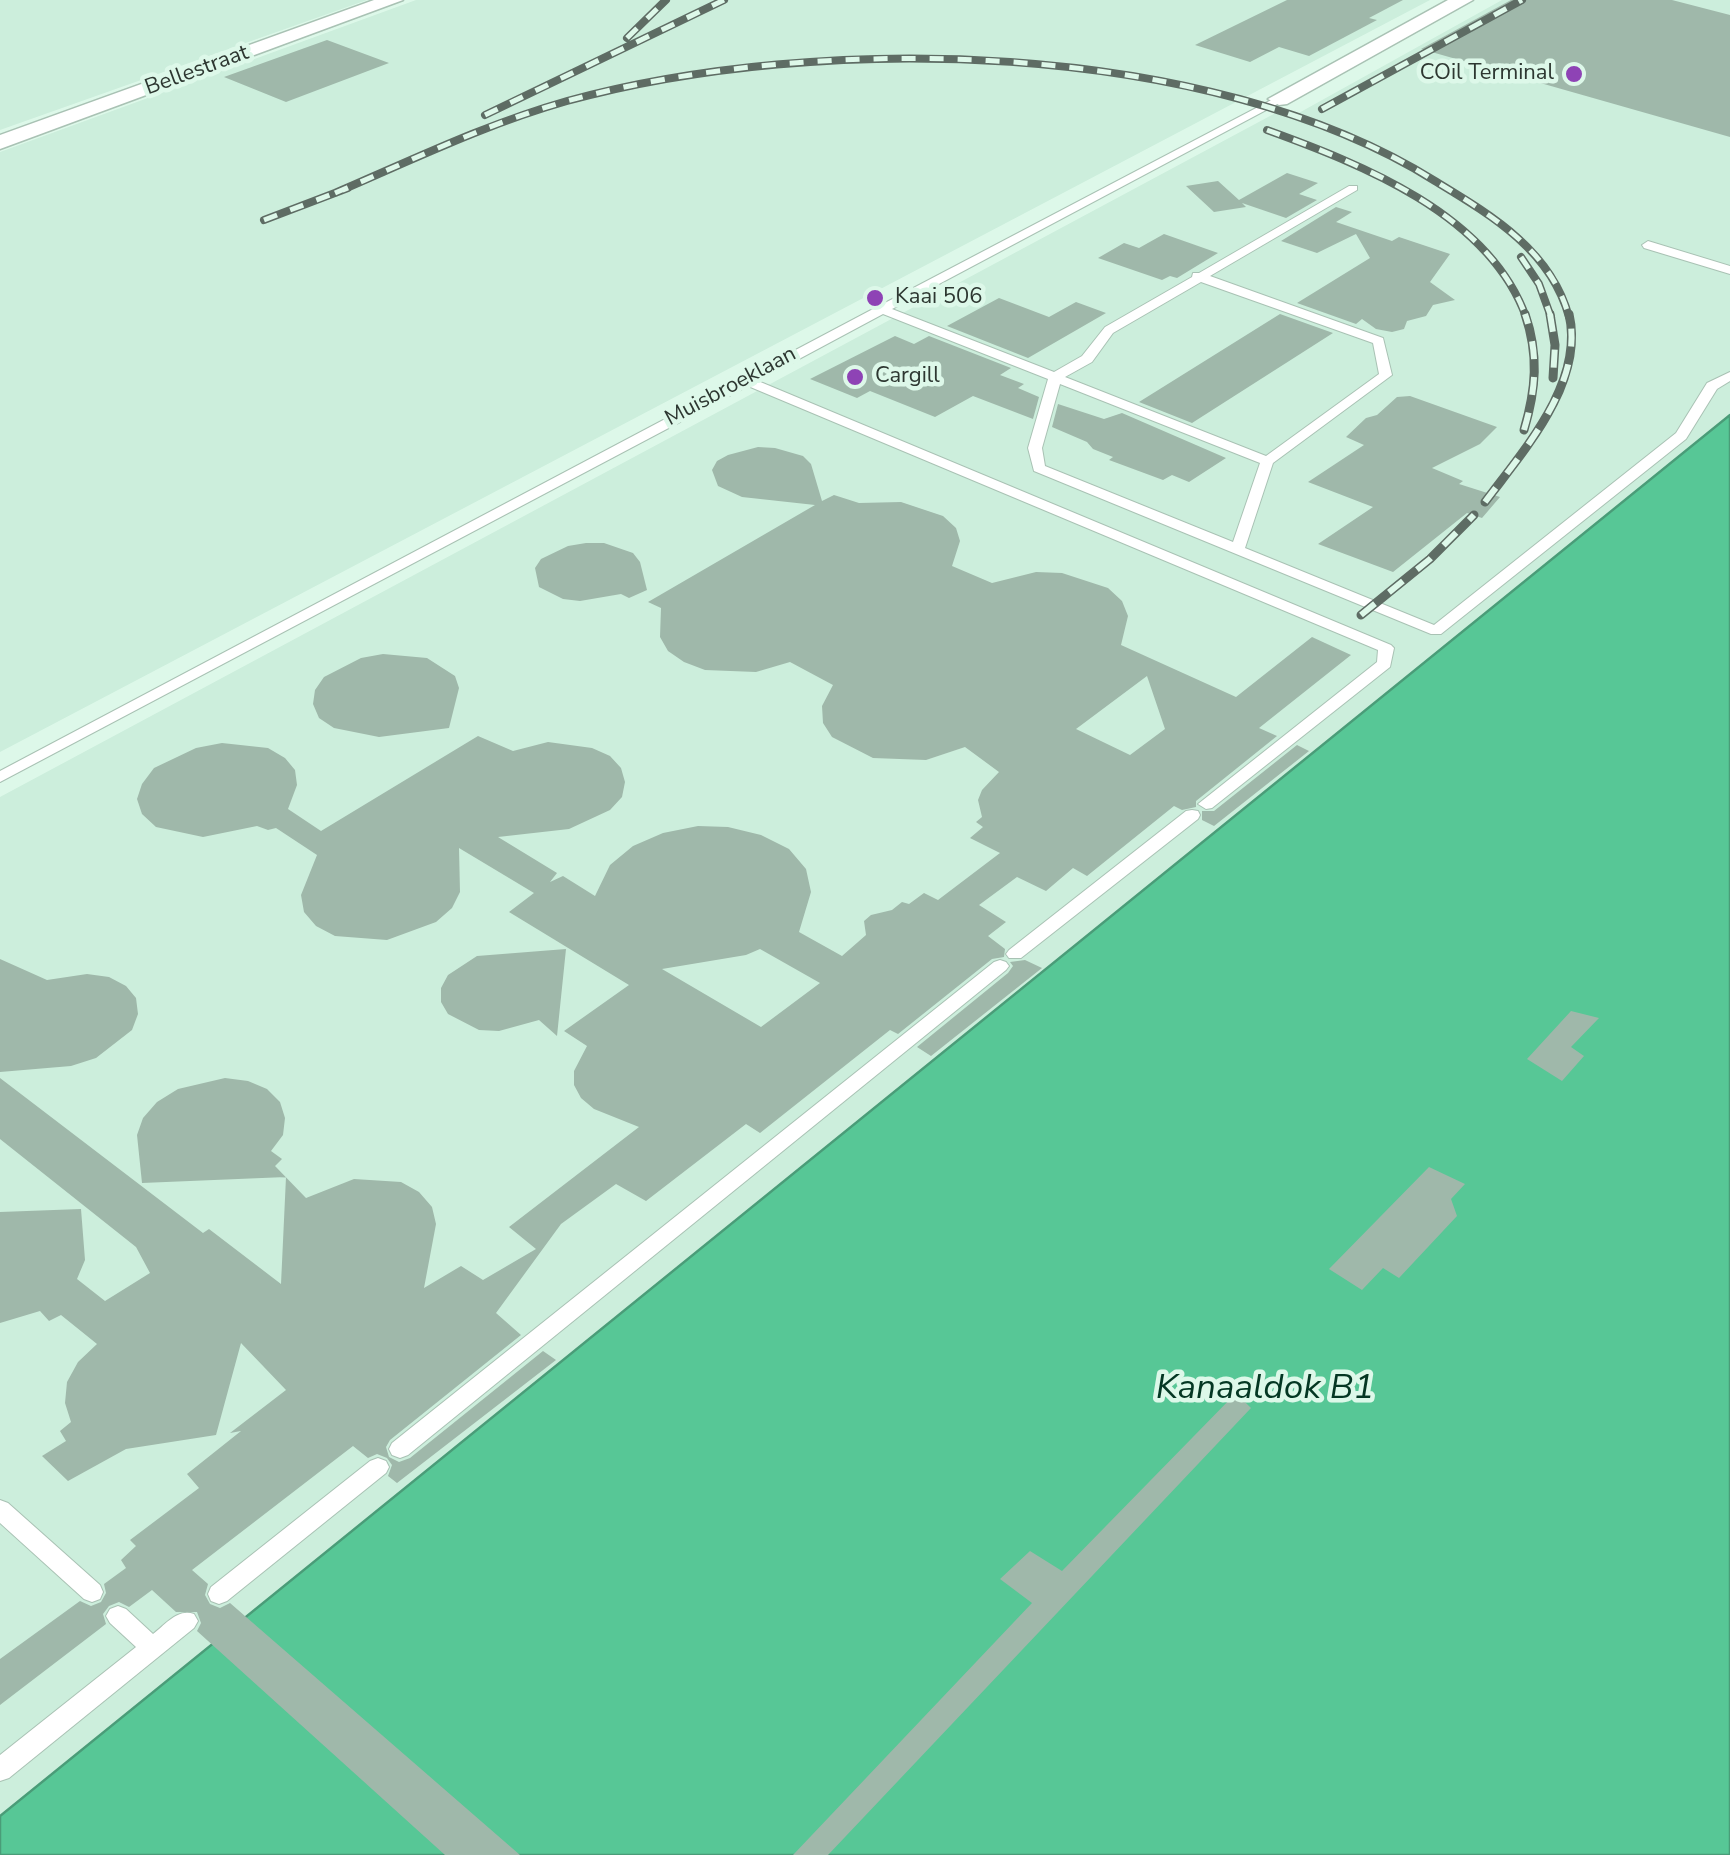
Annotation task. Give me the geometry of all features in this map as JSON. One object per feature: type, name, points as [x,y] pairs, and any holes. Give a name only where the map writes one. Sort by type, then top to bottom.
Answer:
[{"type":"street","name":"Bellestraat","points":[[0,142],[393,0]]},
{"type":"street","name":"Muisbroeklaan","points":[[1279,99],[1464,0]]},
{"type":"lane","name":"Muisbroeklaan","points":[[0,778],[1279,99]]},
{"type":"lane","points":[[1353,188],[1109,330],[1087,359],[1055,377],[1035,448],[1040,468],[1436,631],[1680,436],[1712,386],[1730,376]]},
{"type":"lane","points":[[1648,245],[1730,270]]},
{"type":"lane","points":[[1197,276],[1379,342],[1386,375],[1267,461],[1236,551]]},
{"type":"lane","points":[[879,308],[1267,461]]},
{"type":"lane","points":[[400,1449],[1008,960],[1385,664],[1386,648],[745,380]]},
{"type":"lane","points":[[219,1594],[378,1467]]},
{"type":"lane","points":[[0,1508],[92,1592]]},
{"type":"lane","points":[[118,1616],[152,1648]]},
{"type":"lane","points":[[0,1770],[186,1621]]},
{"type":"shaded area","points":[[0,0],[367,0],[0,130]]},
{"type":"shaded area","points":[[416,0],[1430,0],[0,752],[0,152]]},
{"type":"shaded area","points":[[1502,0],[1730,0],[1730,415],[0,1816],[0,797],[1283,109],[1297,114]]},
{"type":"water","name":"Kanaaldok B1","points":[[1730,415],[1730,1855],[0,1855],[0,1816]]},
{"type":"building","points":[[1287,0],[1403,0],[1369,18],[1377,20],[1309,56],[1279,47],[1250,62],[1195,45]]},
{"type":"building","points":[[1511,0],[1672,0],[1730,15],[1730,137],[1421,49]]},
{"type":"building","points":[[327,40],[389,63],[286,102],[224,77]]},
{"type":"building","points":[[1287,173],[1318,183],[1299,194],[1317,200],[1286,218],[1242,203],[1246,207],[1214,212],[1186,186],[1218,181],[1239,200]]},
{"type":"building","points":[[1336,207],[1352,212],[1336,222],[1392,241],[1399,237],[1450,254],[1430,282],[1455,300],[1433,305],[1426,316],[1407,321],[1404,329],[1392,332],[1376,329],[1362,319],[1356,324],[1297,303],[1370,258],[1356,234],[1317,253],[1281,241]]},
{"type":"building","points":[[1164,234],[1218,253],[1177,278],[1162,280],[1098,258],[1124,243],[1139,248]]},
{"type":"building","points":[[999,298],[1049,317],[1076,302],[1106,313],[1028,358],[947,326]]},
{"type":"building","points":[[1280,314],[1333,333],[1192,423],[1139,402]]},
{"type":"building","name":"Cargill","points":[[895,336],[914,344],[929,336],[1011,368],[1000,375],[1024,384],[1018,388],[1039,397],[1033,419],[973,396],[935,417],[870,391],[857,398],[810,379]]},
{"type":"building","points":[[1410,396],[1497,427],[1480,444],[1432,468],[1463,481],[1459,484],[1500,497],[1482,518],[1467,513],[1393,572],[1318,544],[1373,507],[1308,482],[1364,445],[1346,437],[1366,418],[1377,415],[1397,397]]},
{"type":"building","points":[[1058,404],[1104,419],[1122,413],[1226,458],[1189,482],[1172,475],[1163,480],[1109,460],[1113,457],[1052,427]]},
{"type":"building","points":[[758,447],[803,456],[811,464],[822,501],[834,495],[859,503],[901,502],[943,516],[956,528],[960,541],[952,566],[992,583],[1036,572],[1062,573],[1108,588],[1122,601],[1128,616],[1121,645],[1236,697],[1312,637],[1351,655],[1259,728],[1277,736],[1196,801],[1196,807],[1182,810],[1174,806],[1087,876],[1073,868],[1046,891],[1017,877],[979,905],[1006,922],[988,936],[1005,949],[1004,957],[992,959],[898,1034],[890,1030],[760,1133],[746,1124],[646,1201],[616,1184],[561,1224],[496,1313],[521,1335],[390,1440],[386,1447],[389,1457],[399,1462],[410,1458],[543,1351],[556,1360],[397,1483],[388,1476],[392,1465],[387,1458],[377,1454],[368,1458],[353,1446],[192,1570],[208,1584],[205,1595],[210,1604],[220,1608],[230,1603],[520,1855],[445,1855],[197,1631],[201,1623],[197,1612],[176,1612],[152,1590],[129,1607],[119,1602],[109,1606],[103,1614],[106,1624],[0,1705],[0,1659],[80,1601],[91,1606],[101,1602],[106,1593],[104,1584],[126,1568],[121,1560],[136,1546],[130,1540],[199,1488],[187,1474],[241,1431],[230,1433],[286,1390],[241,1343],[216,1435],[126,1449],[68,1481],[42,1456],[66,1441],[60,1431],[71,1422],[65,1403],[67,1382],[78,1362],[97,1344],[61,1315],[49,1321],[40,1311],[0,1323],[0,1212],[81,1209],[85,1260],[77,1279],[105,1301],[150,1273],[136,1247],[0,1139],[0,1078],[203,1233],[209,1229],[281,1284],[286,1177],[306,1198],[354,1179],[401,1182],[419,1192],[432,1207],[436,1224],[424,1288],[461,1266],[483,1280],[536,1249],[509,1227],[639,1127],[594,1109],[581,1098],[574,1085],[574,1071],[587,1046],[564,1031],[629,985],[509,912],[534,893],[459,848],[460,892],[452,908],[436,922],[387,940],[335,936],[316,926],[304,912],[301,895],[317,855],[276,828],[257,826],[203,837],[156,827],[142,814],[137,799],[154,768],[196,748],[222,743],[268,748],[295,770],[297,785],[288,809],[321,831],[478,736],[513,751],[548,742],[592,748],[610,756],[621,768],[625,782],[622,797],[610,810],[569,829],[498,837],[557,873],[550,882],[563,876],[595,896],[610,865],[633,846],[663,833],[698,826],[728,827],[761,835],[789,849],[806,869],[811,892],[799,932],[842,956],[866,935],[864,921],[871,915],[892,910],[902,902],[909,904],[924,893],[938,900],[1000,853],[970,838],[983,827],[976,822],[982,817],[978,800],[982,790],[999,772],[965,747],[926,760],[873,758],[832,737],[823,723],[822,706],[833,685],[790,662],[756,672],[705,670],[668,651],[660,637],[661,608],[648,602],[815,505],[742,497],[718,486],[712,470],[717,461]],"holes":[[[1147,676],[1165,729],[1130,755],[1076,729]],[[760,949],[820,983],[761,1027],[662,969],[746,955]]]},
{"type":"building","points":[[604,543],[633,553],[640,562],[647,590],[629,598],[621,594],[580,601],[563,599],[539,587],[535,568],[541,559],[568,546]]},
{"type":"building","points":[[383,654],[427,658],[455,676],[459,688],[449,728],[379,737],[334,728],[319,718],[313,704],[315,690],[324,677],[361,658]]},
{"type":"building","points":[[1297,745],[1309,751],[1214,826],[1202,820],[1202,811],[1214,811]]},
{"type":"building","points":[[566,949],[557,1036],[539,1020],[499,1031],[479,1030],[448,1014],[441,1002],[441,988],[448,975],[477,956]]},
{"type":"building","points":[[0,959],[47,980],[87,974],[109,977],[126,986],[136,998],[138,1014],[132,1030],[96,1058],[71,1066],[0,1072]]},
{"type":"building","points":[[1025,960],[1042,968],[931,1056],[917,1047],[1008,973],[1013,966],[1010,962]]},
{"type":"building","points":[[1571,1011],[1599,1018],[1571,1047],[1584,1056],[1562,1081],[1527,1059]]},
{"type":"building","points":[[225,1078],[248,1081],[267,1089],[280,1102],[285,1118],[283,1135],[271,1151],[282,1159],[275,1166],[286,1177],[142,1183],[137,1135],[143,1118],[157,1102],[178,1089]]},
{"type":"building","points":[[1429,1167],[1465,1184],[1451,1199],[1457,1216],[1399,1278],[1383,1268],[1362,1290],[1329,1269]]},
{"type":"building","points":[[1236,1393],[1251,1408],[828,1855],[793,1855],[1032,1603],[1000,1579],[1030,1551],[1062,1571]]},
{"type":"railway","points":[[627,38],[666,0]]},
{"type":"railway","points":[[485,115],[724,0]]},
{"type":"railway","points":[[1322,109],[1522,0]]},
{"type":"railway","points":[[336,193],[507,120],[567,101],[667,79],[777,64],[892,59],[1010,62],[1127,75],[1239,99],[1343,134],[1435,181],[1497,221],[1548,272],[1569,317]]},
{"type":"railway","points":[[1267,130],[1381,177],[1453,222],[1483,249],[1508,281],[1525,316]]},
{"type":"railway","points":[[336,193],[348,188]]},
{"type":"railway","points":[[264,220],[336,193]]},
{"type":"railway","points":[[1521,257],[1539,284],[1550,314]]},
{"type":"railway","points":[[1550,314],[1555,345],[1553,378]]},
{"type":"railway","points":[[1485,502],[1532,438],[1559,390],[1572,340],[1569,314]]},
{"type":"railway","points":[[1524,430],[1534,372],[1525,316]]},
{"type":"railway","points":[[1361,615],[1430,559],[1474,515]]},
{"type":"place","name":"COil Terminal","points":[[1574,74]]},
{"type":"place","name":"Kaai 506","points":[[875,298]]},
{"type":"place","name":"Cargill","points":[[855,377]]}]
